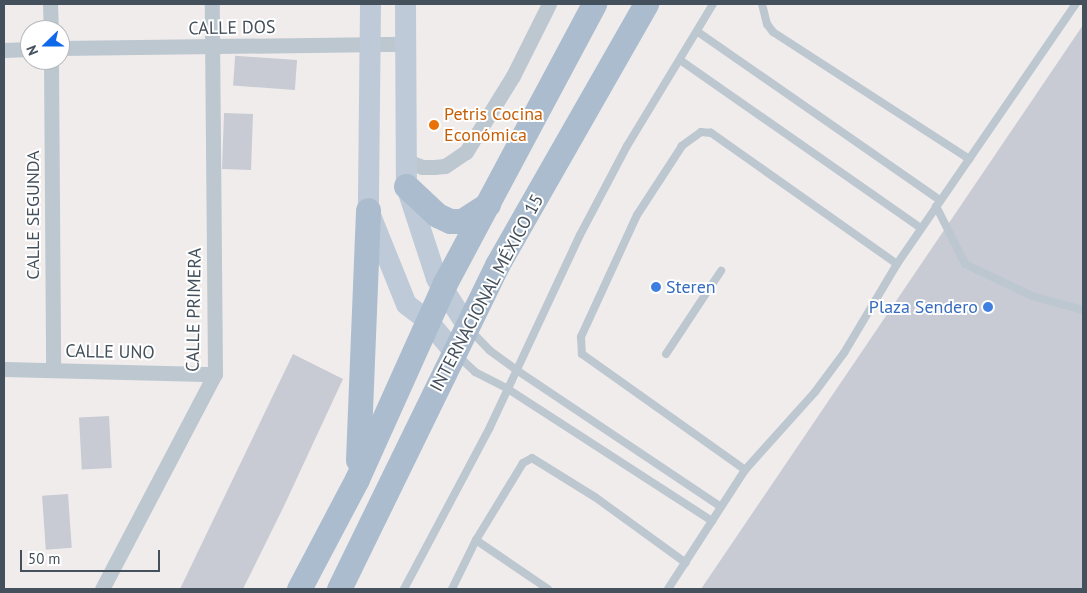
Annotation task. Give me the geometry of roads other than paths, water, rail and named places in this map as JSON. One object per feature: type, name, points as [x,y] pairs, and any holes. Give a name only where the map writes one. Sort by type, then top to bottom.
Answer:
[{"type":"main road","points":[[357,479],[368,210],[370,4]]},
{"type":"main road","points":[[405,4],[404,160],[406,186],[436,278],[444,286],[467,326]]},
{"type":"main road","name":"INTERNACIONAL MÉXICO 15","points":[[299,589],[357,479],[427,320],[444,286],[594,4]]},
{"type":"main road","name":"INTERNACIONAL MÉXICO 15","points":[[339,589],[497,265],[646,4]]},
{"type":"main road","points":[[406,186],[437,215],[450,220],[462,221],[488,204]]},
{"type":"main road","points":[[368,210],[406,304],[427,320],[454,352]]},
{"type":"street","points":[[50,4],[51,20]]},
{"type":"street","name":"CALLE PRIMERA","points":[[102,589],[215,374],[212,4]]},
{"type":"street","points":[[404,160],[422,167],[445,166],[466,152],[513,76],[549,4]]},
{"type":"street","name":"CALLE DOS","points":[[70,48],[404,44]]},
{"type":"street","points":[[4,50],[20,49]]},
{"type":"street","name":"CALLE SEGUNDA","points":[[51,70],[53,370]]},
{"type":"street","name":"CALLE UNO","points":[[4,369],[215,374]]},
{"type":"lane","points":[[404,589],[518,371],[580,235],[627,146],[714,4]]},
{"type":"lane","points":[[762,4],[766,24],[773,32],[969,159]]},
{"type":"lane","points":[[668,589],[745,470],[815,392],[844,353],[896,264],[1076,4]]},
{"type":"lane","points":[[698,32],[938,203],[965,264],[1032,296],[1083,310]]},
{"type":"lane","points":[[680,60],[922,228]]},
{"type":"lane","points":[[745,470],[586,359],[580,345],[637,215],[682,146],[701,132],[711,133],[896,264]]},
{"type":"lane","points":[[666,354],[721,271]]},
{"type":"lane","points":[[467,326],[489,350],[518,371],[721,507]]},
{"type":"lane","points":[[454,352],[475,372],[508,390],[712,521]]},
{"type":"lane","points":[[452,589],[476,540],[522,463],[532,458],[595,497],[686,562]]},
{"type":"lane","points":[[476,540],[548,589]]},
{"type":"place","name":"Petris Cocina Económica","points":[[434,125]]},
{"type":"place","name":"Steren","points":[[656,287]]},
{"type":"place","name":"Plaza Sendero","points":[[988,307]]}]
